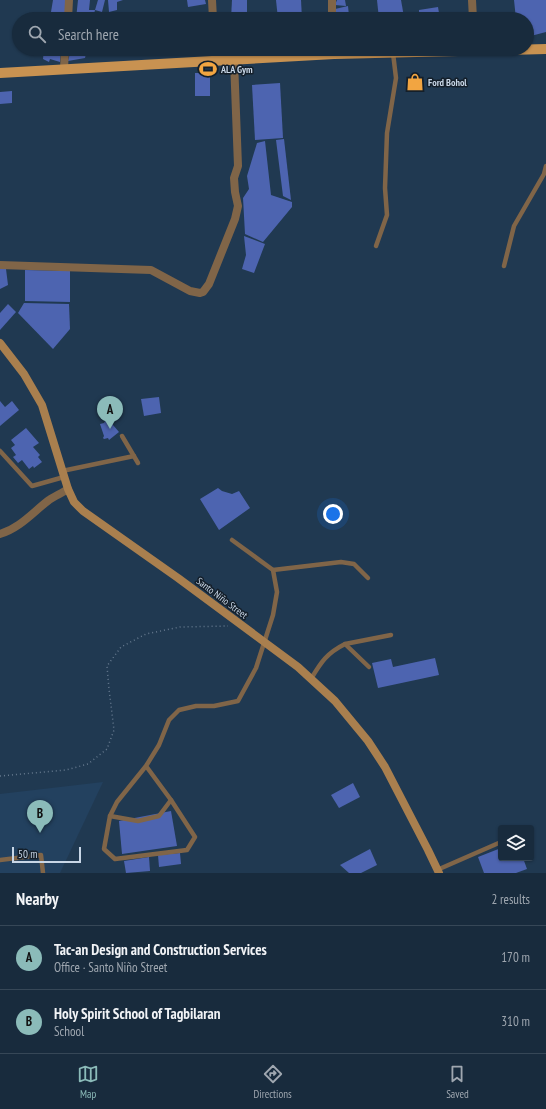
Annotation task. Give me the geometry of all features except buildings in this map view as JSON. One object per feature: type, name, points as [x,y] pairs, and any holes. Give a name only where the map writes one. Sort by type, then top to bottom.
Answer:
[{"type":"main road","points":[[534,49],[546,49]]},
{"type":"main road","points":[[0,73],[284,56]]},
{"type":"main road","name":"Santo Niño Street","points":[[0,343],[24,374],[42,405],[63,474],[74,502],[84,511],[178,578],[298,667],[335,701],[368,741],[385,767],[438,871]]},
{"type":"street","points":[[68,12],[69,0]]},
{"type":"street","points":[[212,0],[213,12]]},
{"type":"street","points":[[332,0],[332,12]]},
{"type":"street","points":[[472,0],[473,12]]},
{"type":"street","points":[[64,69],[65,56]]},
{"type":"street","points":[[216,56],[216,61]]},
{"type":"street","points":[[0,265],[151,270],[190,291],[200,293],[203,292],[230,234],[238,206],[234,178],[238,166],[234,60]]},
{"type":"street","points":[[0,534],[10,531],[50,499],[68,489]]},
{"type":"lane","points":[[376,246],[387,216],[385,188],[387,133],[396,78],[393,56]]},
{"type":"lane","points":[[504,266],[514,226],[544,174],[546,166]]},
{"type":"lane","points":[[122,436],[138,463]]},
{"type":"lane","points":[[0,451],[32,486],[63,474],[134,456]]},
{"type":"lane","points":[[232,540],[273,570],[341,562],[354,564],[368,578]]},
{"type":"lane","points":[[146,766],[171,800],[195,837],[187,850],[115,859],[104,849],[110,816],[117,802],[146,766],[159,745],[169,720],[179,710],[196,706],[214,706],[238,701],[256,668],[273,615],[277,592],[273,570]]},
{"type":"lane","points":[[311,679],[320,664],[334,650],[345,644],[391,635]]},
{"type":"lane","points":[[345,644],[369,667]]},
{"type":"lane","points":[[110,816],[138,821],[159,816],[171,800]]},
{"type":"lane","points":[[438,871],[498,843]]},
{"type":"lane","points":[[0,860],[41,855],[43,873]]},
{"type":"path","points":[[0,776],[66,770],[88,764],[108,749],[114,730],[107,666],[121,647],[146,634],[180,627],[242,625]]},
{"type":"shaded area","points":[[103,782],[60,873],[0,873],[0,794]]},
{"type":"place","name":"ALA Gym","points":[[208,69]]},
{"type":"place","name":"Ford Bohol","points":[[415,82]]},
{"type":"place","name":"Tac-an Design and Construction Services","points":[[110,429]]},
{"type":"place","name":"Holy Spirit School of Tagbilaran","points":[[40,833]]}]
